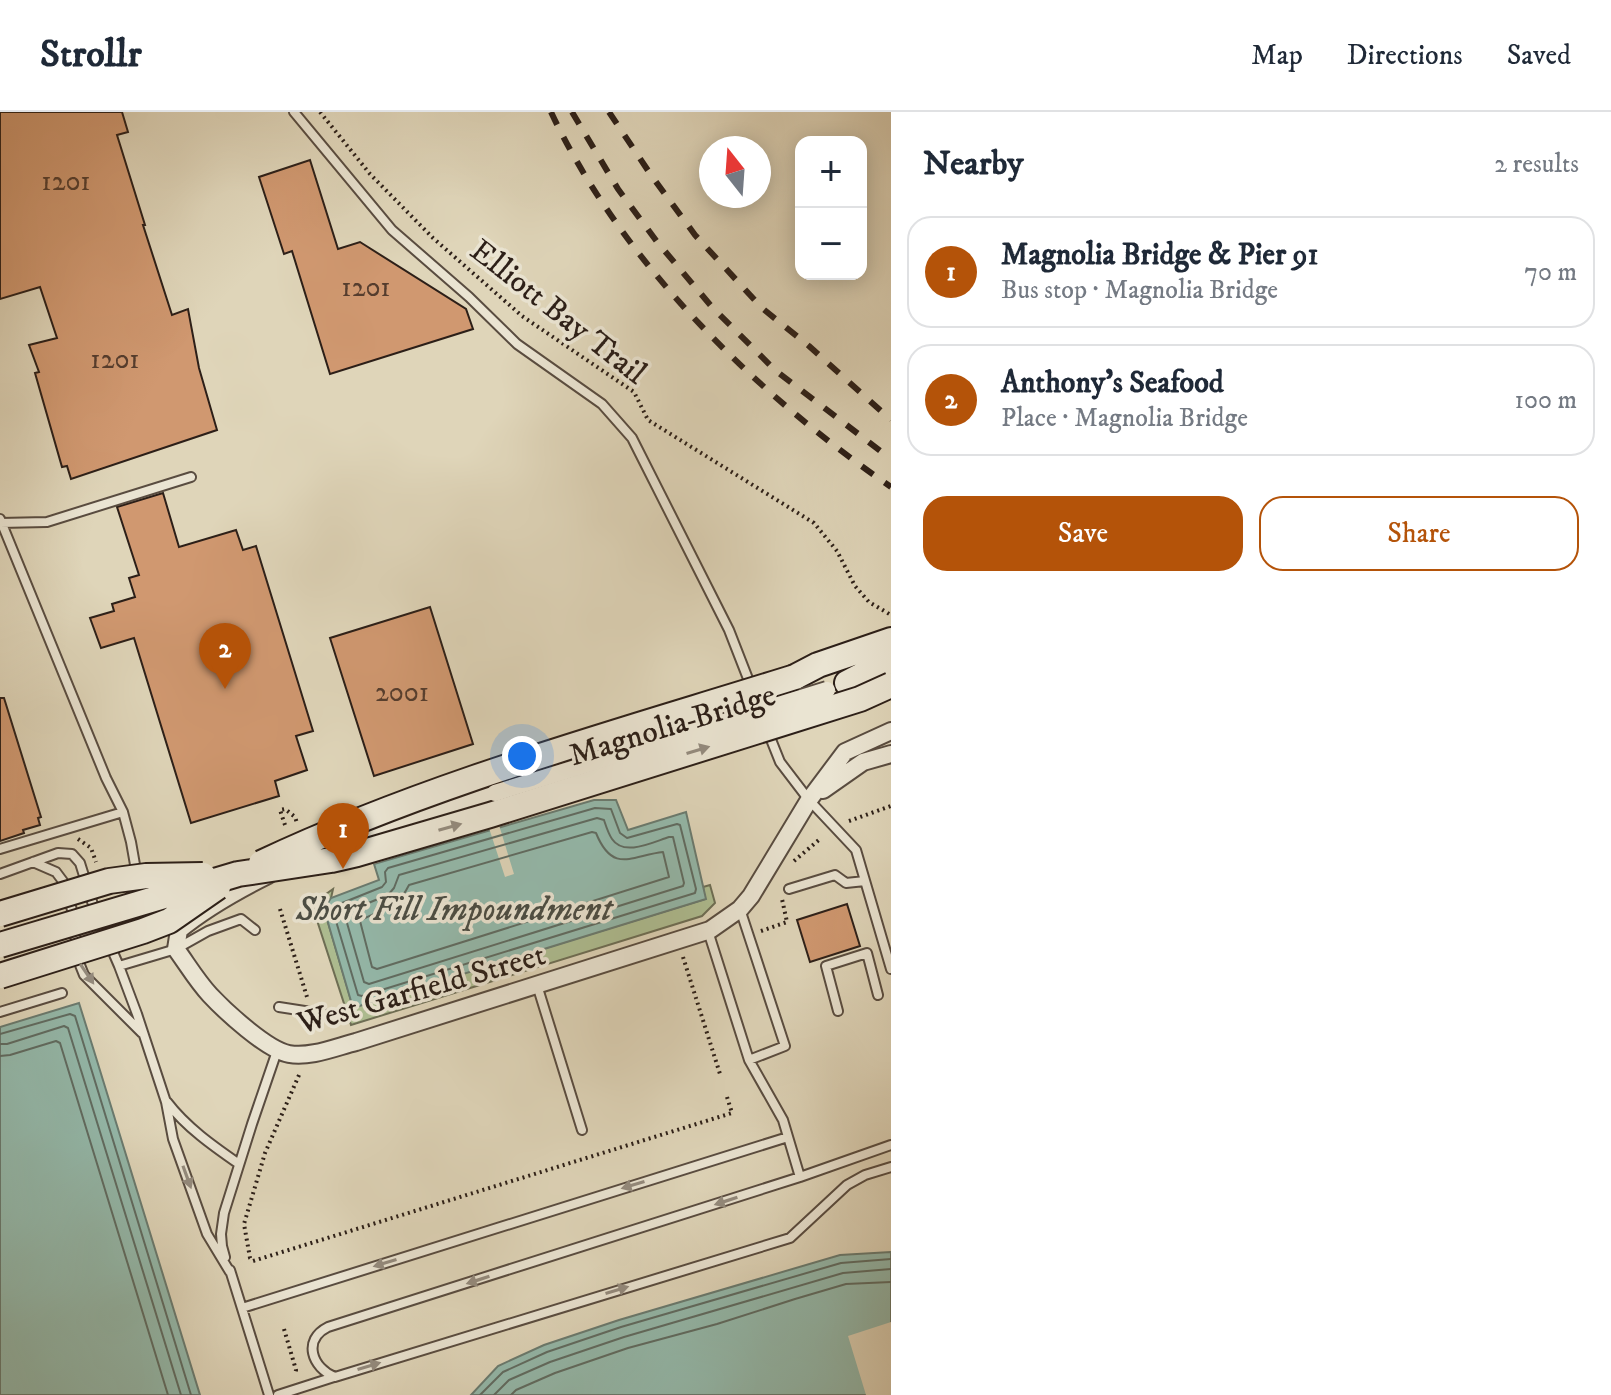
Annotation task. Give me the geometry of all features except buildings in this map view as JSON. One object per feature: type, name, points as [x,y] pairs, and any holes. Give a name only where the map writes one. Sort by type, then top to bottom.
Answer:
[{"type":"main road","name":"Magnolia Bridge","points":[[795,677],[818,665],[891,640]]},
{"type":"main road","name":"Magnolia Bridge","points":[[238,874],[314,838],[485,775],[795,677],[891,659]]},
{"type":"main road","points":[[847,683],[891,659]]},
{"type":"main road","points":[[847,683],[859,684],[891,674]]},
{"type":"main road","name":"Magnolia Bridge","points":[[0,945],[238,874],[331,860],[372,850],[845,704],[891,685]]},
{"type":"main road","points":[[0,914],[109,881],[146,876],[238,874]]},
{"type":"main road","points":[[0,976],[169,921],[238,874]]},
{"type":"street","points":[[176,949],[179,930],[231,893],[298,860],[430,813],[847,683]]},
{"type":"street","name":"West Garfield Street","points":[[176,949],[210,995],[277,1051],[306,1055],[356,1042],[708,931],[740,909],[751,896],[809,800],[845,752],[891,731]]},
{"type":"street","name":"West Garfield Street","points":[[809,800],[863,762],[891,754]]},
{"type":"lane","points":[[294,112],[392,230],[517,344],[602,404],[632,438],[729,630],[780,762],[809,800],[856,850],[891,969]]},
{"type":"lane","points":[[176,949],[139,892],[123,812],[0,522],[47,522],[191,477]]},
{"type":"lane","points":[[0,849],[123,812]]},
{"type":"lane","points":[[0,874],[58,853],[72,854],[80,863],[95,911],[144,1035],[166,1102],[173,1139],[207,1234],[230,1272]]},
{"type":"lane","points":[[33,862],[56,872],[65,884],[73,914],[78,960],[84,975],[144,1035]]},
{"type":"lane","points":[[789,889],[835,875],[846,883],[865,881]]},
{"type":"lane","points":[[740,909],[785,1046],[749,1060]]},
{"type":"lane","points":[[119,966],[176,949],[208,931],[241,919],[255,930]]},
{"type":"lane","points":[[708,931],[749,1060],[778,1110],[800,1177]]},
{"type":"lane","points":[[838,1011],[826,966],[885,948]]},
{"type":"lane","points":[[867,953],[878,995]]},
{"type":"lane","points":[[537,985],[582,1130]]},
{"type":"lane","points":[[0,1012],[62,993]]},
{"type":"lane","points":[[279,1007],[324,1014]]},
{"type":"lane","points":[[269,1395],[222,1246],[222,1225],[277,1051]]},
{"type":"lane","points":[[166,1102],[178,1116],[239,1164]]},
{"type":"lane","points":[[242,1308],[788,1137]]},
{"type":"lane","points":[[335,1377],[320,1368],[312,1350],[318,1332],[328,1327],[800,1177],[891,1145]]},
{"type":"lane","points":[[278,1395],[790,1238],[847,1185],[865,1175],[891,1167]]},
{"type":"path","name":"Elliott Bay Trail","points":[[320,112],[394,201],[444,248],[522,316],[634,392],[648,420],[814,523],[837,551],[855,586],[869,602],[891,615]]},
{"type":"path","points":[[849,821],[891,806]]},
{"type":"path","points":[[280,909],[307,997]]},
{"type":"path","points":[[299,1075],[265,1153],[244,1224],[253,1261],[732,1113],[727,1097]]},
{"type":"path","points":[[284,1329],[295,1375]]},
{"type":"shaded area","points":[[710,885],[715,903],[702,916],[351,1025],[314,911],[322,897],[333,889],[324,909],[353,1007],[705,899],[703,887]]},
{"type":"water","name":"Short Fill Impoundment","points":[[594,800],[616,800],[628,830],[686,812],[706,899],[353,1008],[324,909],[331,898],[379,880],[374,864]]},
{"type":"water","points":[[79,1003],[200,1395],[0,1395],[0,1027]]},
{"type":"water","points":[[891,1252],[891,1395],[471,1395],[498,1366],[544,1345],[840,1255]]},
{"type":"pier","points":[[590,797],[499,825],[514,874],[505,877],[489,828],[370,865],[373,860]]},
{"type":"pier","points":[[891,1322],[891,1395],[866,1395],[848,1336]]},
{"type":"railway","points":[[551,112],[580,168],[615,221],[697,321],[790,410],[891,487]]},
{"type":"railway","points":[[572,112],[618,189],[712,307],[776,371],[891,459]]},
{"type":"railway","points":[[609,112],[695,235],[762,308],[891,420]]},
{"type":"place","name":"Anthony's Seafood","points":[[225,689]]},
{"type":"place","name":"Magnolia Bridge & Pier 91","points":[[343,869]]}]
